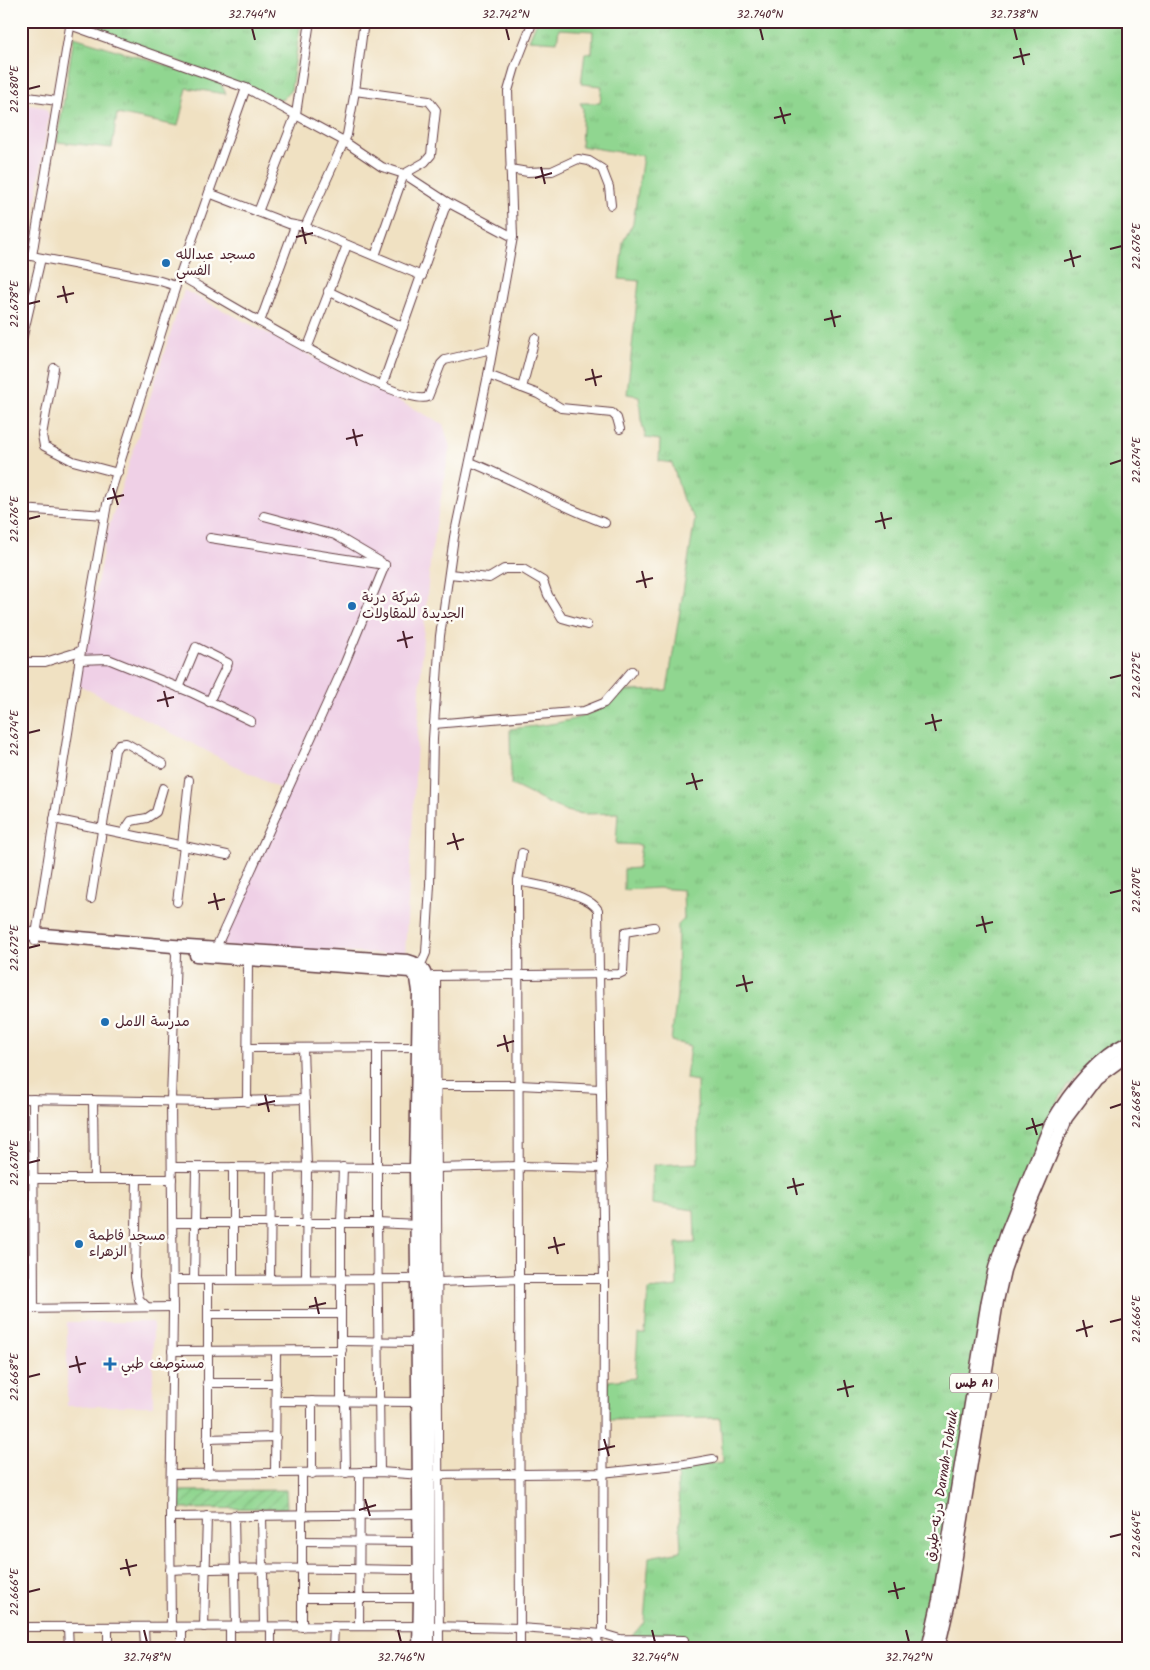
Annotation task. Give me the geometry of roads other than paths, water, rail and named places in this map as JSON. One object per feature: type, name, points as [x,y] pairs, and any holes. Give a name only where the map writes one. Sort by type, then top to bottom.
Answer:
[{"type":"main road","points":[[21,933],[35,938]]},
{"type":"main road","points":[[21,940],[35,938],[174,950],[408,961],[423,974],[432,1085],[427,1168],[428,1649]]},
{"type":"main road","points":[[214,952],[248,959],[410,971],[423,974]]},
{"type":"main road","points":[[419,1649],[429,1627],[420,1598],[418,1542],[419,1514],[428,1475],[418,1402],[418,1225],[427,1168],[417,1047],[419,991],[423,974]]},
{"type":"main road","name":"درنه-طبرق Darnah-Tobruk","points":[[928,1649],[939,1600],[988,1300],[995,1268],[1050,1126],[1090,1070],[1129,1042]]},
{"type":"main road","name":"درنه-طبرق Darnah-Tobruk","points":[[938,1649],[948,1606],[997,1301],[1004,1270],[1016,1236],[1066,1118],[1096,1078],[1129,1054]]},
{"type":"street","points":[[258,212],[296,114],[310,21]]},
{"type":"street","points":[[305,227],[344,142],[355,91],[364,21]]},
{"type":"street","points":[[532,21],[514,67],[508,91],[510,169],[514,220],[513,237],[449,574],[440,636],[434,724],[430,885],[423,974],[600,976],[623,972],[625,932],[654,927]]},
{"type":"street","points":[[32,256],[70,23],[246,88],[296,114],[382,167],[404,174],[447,202],[513,237]]},
{"type":"street","points":[[35,938],[79,660],[105,516],[179,275],[246,88]]},
{"type":"street","points":[[355,91],[429,101],[436,110],[431,155],[425,162],[404,174],[375,256]]},
{"type":"street","points":[[21,96],[57,101]]},
{"type":"street","points":[[510,169],[528,172],[552,172],[578,159],[589,161],[602,169],[611,205]]},
{"type":"street","points":[[209,193],[295,226],[305,227],[422,276]]},
{"type":"street","points":[[382,386],[447,202]]},
{"type":"street","points":[[260,322],[295,226]]},
{"type":"street","points":[[307,349],[347,245]]},
{"type":"street","points":[[21,254],[157,280],[176,286]]},
{"type":"street","points":[[21,344],[41,258]]},
{"type":"street","points":[[179,275],[307,349],[382,386],[422,400],[428,397],[441,364],[445,360],[492,349]]},
{"type":"street","points":[[328,291],[403,327]]},
{"type":"street","points":[[522,388],[535,338]]},
{"type":"street","points":[[54,368],[42,435],[44,446],[73,461],[118,473]]},
{"type":"street","points":[[488,375],[522,388],[561,408],[612,413],[617,418],[620,429]]},
{"type":"street","points":[[470,462],[513,479],[570,510],[605,523]]},
{"type":"street","points":[[21,508],[105,516]]},
{"type":"street","points":[[264,516],[335,534],[385,565]]},
{"type":"street","points":[[210,538],[385,565]]},
{"type":"street","points":[[214,952],[342,670],[385,565]]},
{"type":"street","points":[[449,574],[489,578],[504,569],[522,569],[543,582],[548,595],[562,618],[587,625]]},
{"type":"street","points":[[179,688],[196,646],[228,663],[209,702]]},
{"type":"street","points":[[21,662],[45,662],[81,651]]},
{"type":"street","points":[[79,660],[108,659],[179,688],[251,722]]},
{"type":"street","points":[[434,724],[584,711],[604,703],[632,671]]},
{"type":"street","points":[[91,899],[115,750],[119,744],[126,743],[163,764]]},
{"type":"street","points":[[177,902],[189,780]]},
{"type":"street","points":[[123,833],[131,821],[147,818],[156,812],[163,788]]},
{"type":"street","points":[[54,820],[227,855]]},
{"type":"street","points":[[520,1649],[522,1473],[518,881],[522,853]]},
{"type":"street","points":[[518,881],[583,897],[593,903],[598,910],[604,1280],[600,1634],[598,1649]]},
{"type":"street","points":[[171,1627],[170,1517],[173,1224],[171,1100],[174,950]]},
{"type":"street","points":[[247,1102],[248,959]]},
{"type":"street","points":[[377,1046],[377,1279],[380,1472]]},
{"type":"street","points":[[247,1048],[417,1047]]},
{"type":"street","points":[[303,1048],[307,1167],[306,1279]]},
{"type":"street","points":[[432,1085],[519,1085],[600,1089]]},
{"type":"street","points":[[21,1098],[247,1102],[306,1099]]},
{"type":"street","points":[[33,1099],[34,1309]]},
{"type":"street","points":[[93,1100],[94,1179]]},
{"type":"street","points":[[172,1168],[520,1166],[603,1168]]},
{"type":"street","points":[[270,1279],[271,1167]]},
{"type":"street","points":[[343,1167],[341,1314],[346,1473]]},
{"type":"street","points":[[194,1280],[196,1168]]},
{"type":"street","points":[[233,1168],[233,1279]]},
{"type":"street","points":[[427,1168],[438,1282],[428,1475]]},
{"type":"street","points":[[21,1179],[172,1179]]},
{"type":"street","points":[[137,1179],[135,1277],[139,1299],[147,1307]]},
{"type":"street","points":[[173,1224],[377,1223],[418,1225]]},
{"type":"street","points":[[172,1280],[418,1279]]},
{"type":"street","points":[[438,1282],[520,1279],[604,1280]]},
{"type":"street","points":[[208,1280],[208,1474]]},
{"type":"street","points":[[21,1309],[173,1307]]},
{"type":"street","points":[[208,1314],[341,1314]]},
{"type":"street","points":[[172,1351],[276,1352],[378,1342],[418,1342]]},
{"type":"street","points":[[275,1474],[276,1352]]},
{"type":"street","points":[[207,1383],[276,1383]]},
{"type":"street","points":[[276,1401],[418,1402]]},
{"type":"street","points":[[312,1401],[312,1474]]},
{"type":"street","points":[[207,1439],[276,1437]]},
{"type":"street","points":[[171,1474],[380,1472],[428,1475],[602,1473],[685,1464],[713,1458]]},
{"type":"street","points":[[359,1626],[360,1472]]},
{"type":"street","points":[[302,1473],[302,1627]]},
{"type":"street","points":[[170,1517],[262,1514],[419,1514]]},
{"type":"street","points":[[262,1514],[262,1568],[271,1649]]},
{"type":"street","points":[[230,1649],[233,1627],[235,1568],[234,1515]]},
{"type":"street","points":[[204,1627],[207,1516]]},
{"type":"street","points":[[301,1541],[418,1542]]},
{"type":"street","points":[[170,1570],[235,1568],[420,1570]]},
{"type":"street","points":[[302,1598],[420,1598]]},
{"type":"street","points":[[333,1649],[334,1626]]},
{"type":"street","points":[[21,1627],[359,1626],[520,1628],[600,1634],[620,1639],[684,1640]]},
{"type":"street","points":[[68,1627],[68,1649]]},
{"type":"street","points":[[108,1627],[108,1649]]},
{"type":"street","points":[[144,1627],[144,1649]]},
{"type":"street","points":[[182,1627],[182,1649]]},
{"type":"street","points":[[429,1627],[439,1649]]},
{"type":"place","name":"مسجد عبدالله الفسي","points":[[166,263]]},
{"type":"place","name":"شركة درنة الجديدة للمقاولات","points":[[352,606]]},
{"type":"place","name":"مدرسة الامل","points":[[105,1022]]},
{"type":"place","name":"مسجد فاطمة الزهراء","points":[[79,1244]]},
{"type":"place","name":"مستوصف طبي","points":[[110,1364]]}]
